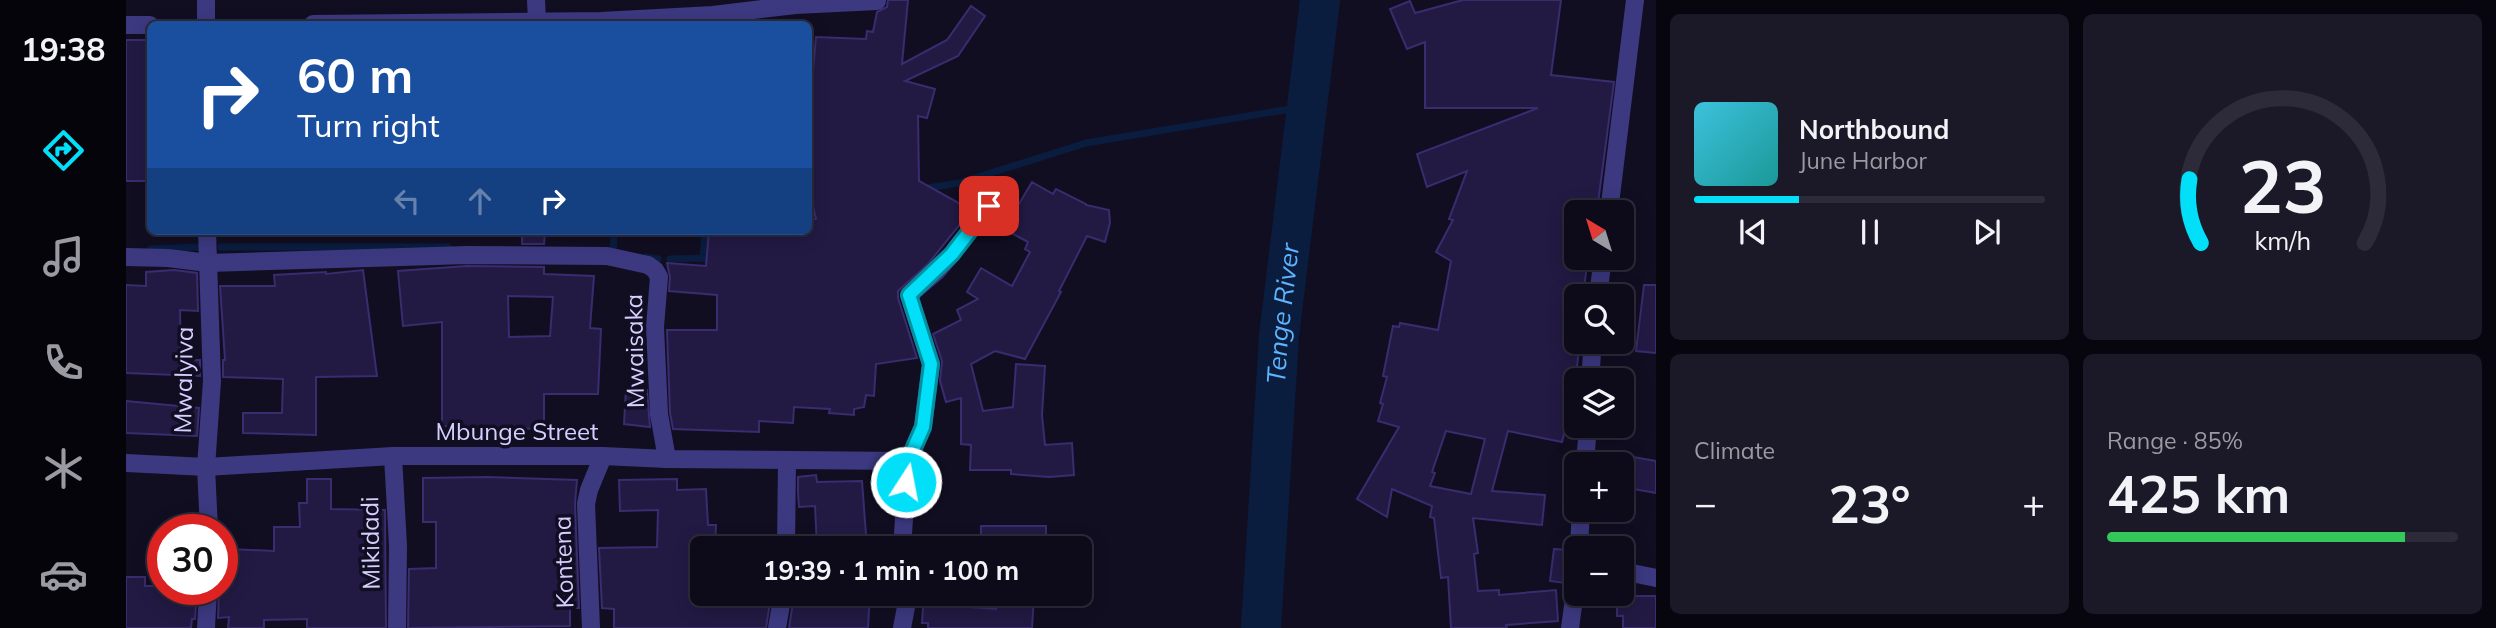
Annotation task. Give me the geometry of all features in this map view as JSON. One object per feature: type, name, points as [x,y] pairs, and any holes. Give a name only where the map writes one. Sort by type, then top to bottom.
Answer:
[{"type":"street","points":[[206,0],[206,21]]},
{"type":"street","points":[[536,0],[537,21],[601,21],[713,15],[795,5],[877,1]]},
{"type":"street","points":[[1610,200],[1635,0]]},
{"type":"street","points":[[126,25],[147,25]]},
{"type":"street","points":[[903,536],[908,461],[923,427],[931,364],[909,299],[911,293],[952,254],[989,206]]},
{"type":"street","name":"Mwalyiva","points":[[208,235],[212,381],[205,467],[208,514]]},
{"type":"street","name":"Mwaisaka","points":[[126,257],[208,263],[467,255],[607,256],[648,265],[659,277],[655,340],[659,414],[667,460]]},
{"type":"street","name":"Mbunge Street","points":[[126,463],[205,467],[393,456],[908,461]]},
{"type":"street","name":"Mikidadi","points":[[393,456],[397,628]]},
{"type":"street","name":"Kontena","points":[[591,628],[586,504],[603,456]]},
{"type":"street","points":[[786,536],[787,461]]},
{"type":"street","points":[[1634,573],[1656,578]]},
{"type":"street","points":[[206,628],[207,605]]},
{"type":"street","points":[[777,628],[781,606]]},
{"type":"street","points":[[902,628],[906,606]]},
{"type":"street","points":[[1570,628],[1573,606]]},
{"type":"building","points":[[888,0],[908,0],[902,64],[947,40],[971,6],[985,16],[958,56],[905,81],[935,89],[927,118],[918,116],[919,181],[957,202],[969,213],[928,264],[898,291],[917,358],[876,364],[874,396],[866,395],[864,407],[854,409],[854,415],[829,413],[830,409],[794,407],[793,423],[759,421],[759,432],[673,429],[667,330],[717,330],[717,295],[669,291],[667,263],[706,266],[709,235],[812,235],[812,220],[816,219],[812,202],[812,83],[816,37],[866,39],[867,31],[873,32],[877,12],[887,7]]},
{"type":"building","points":[[1463,0],[1561,0],[1551,75],[1614,82],[1598,200],[1564,200],[1564,270],[1586,270],[1585,284],[1564,284],[1564,354],[1578,354],[1577,368],[1564,368],[1562,442],[1508,431],[1492,491],[1545,495],[1542,525],[1473,518],[1478,553],[1474,554],[1478,591],[1499,590],[1499,595],[1556,590],[1558,621],[1506,625],[1507,628],[1451,628],[1448,577],[1441,578],[1434,518],[1430,517],[1432,506],[1392,489],[1387,517],[1357,499],[1399,427],[1378,421],[1383,404],[1380,403],[1387,377],[1383,376],[1393,326],[1399,327],[1400,323],[1438,330],[1451,261],[1436,252],[1453,220],[1449,219],[1467,171],[1427,187],[1417,154],[1538,108],[1425,108],[1425,42],[1407,49],[1390,9],[1410,1],[1415,13]],"holes":[[[1446,431],[1485,439],[1471,494],[1430,486]]]},
{"type":"building","points":[[126,40],[147,40],[147,181],[126,181]]},
{"type":"building","points":[[1032,182],[1053,194],[1056,189],[1086,205],[1109,210],[1110,223],[1105,242],[1087,236],[1025,359],[995,351],[971,364],[983,411],[1013,407],[1016,364],[1045,366],[1042,415],[1045,445],[1072,443],[1074,475],[1049,477],[1011,474],[1011,470],[970,470],[971,445],[961,444],[961,398],[946,402],[940,381],[942,361],[933,334],[961,320],[957,310],[978,299],[967,292],[981,268],[1012,286],[1030,252],[1025,249],[1028,242],[1004,229]]},
{"type":"building","points":[[522,235],[545,235],[544,244],[522,244]]},
{"type":"building","points":[[467,266],[544,267],[544,274],[594,276],[590,328],[601,329],[598,394],[544,394],[544,429],[442,426],[442,322],[403,326],[398,271]],"holes":[[[508,296],[553,297],[550,336],[509,337]]]},
{"type":"building","points":[[174,270],[197,273],[198,311],[180,310],[181,373],[182,360],[200,360],[200,376],[126,373],[126,285],[146,286],[146,272]]},
{"type":"building","points":[[363,270],[377,376],[316,377],[316,435],[243,433],[243,413],[282,413],[283,379],[223,377],[225,360],[220,286],[275,286],[274,275]]},
{"type":"building","points":[[1644,285],[1656,285],[1656,353],[1636,351]]},
{"type":"building","points":[[626,389],[647,390],[650,427],[624,424]]},
{"type":"building","points":[[126,401],[199,408],[197,436],[126,433]]},
{"type":"building","points":[[1634,457],[1656,461],[1656,493],[1634,489]]},
{"type":"building","points":[[816,475],[817,482],[862,481],[866,536],[816,536],[815,506],[799,507],[798,477]]},
{"type":"building","points":[[423,478],[577,480],[575,504],[579,608],[570,608],[570,626],[408,628],[409,569],[436,568],[436,522],[423,522]]},
{"type":"building","points":[[307,479],[331,479],[331,509],[385,510],[386,628],[307,628],[307,619],[264,620],[264,628],[228,628],[229,617],[218,618],[218,605],[238,605],[238,549],[274,551],[274,527],[300,527],[299,503],[307,503]]},
{"type":"building","points":[[677,479],[677,490],[706,489],[708,525],[716,525],[716,536],[690,536],[690,606],[769,606],[766,628],[614,628],[614,609],[602,608],[599,548],[657,547],[658,510],[620,511],[619,480]]},
{"type":"building","points":[[981,526],[1046,526],[1046,536],[981,536]]},
{"type":"building","points":[[1554,549],[1564,550],[1564,583],[1550,581]]},
{"type":"building","points":[[126,577],[145,577],[147,605],[196,605],[191,628],[126,628]]},
{"type":"building","points":[[1634,596],[1656,596],[1656,628],[1623,628],[1623,616],[1617,616],[1617,606],[1634,606]]},
{"type":"building","points":[[792,606],[869,606],[868,628],[789,628]]},
{"type":"building","points":[[923,606],[996,609],[996,606],[1033,606],[1032,628],[928,628],[928,623],[922,623]]},
{"type":"waterway","name":"Tenge River","points":[[1261,628],[1279,336],[1320,0]]},
{"type":"waterway","points":[[925,193],[928,188],[959,183],[1086,143],[1308,106]]},
{"type":"waterway","points":[[613,252],[614,235]]},
{"type":"waterway","points":[[703,258],[705,235]]},
{"type":"waterway","points":[[151,249],[201,247]]},
{"type":"waterway","points":[[221,247],[448,247]]},
{"type":"waterway","points":[[645,257],[658,259]]},
{"type":"waterway","points":[[670,259],[703,258],[713,264]]},
{"type":"route","points":[[906,482],[908,461],[923,427],[931,364],[909,295],[936,272],[989,206]]}]
